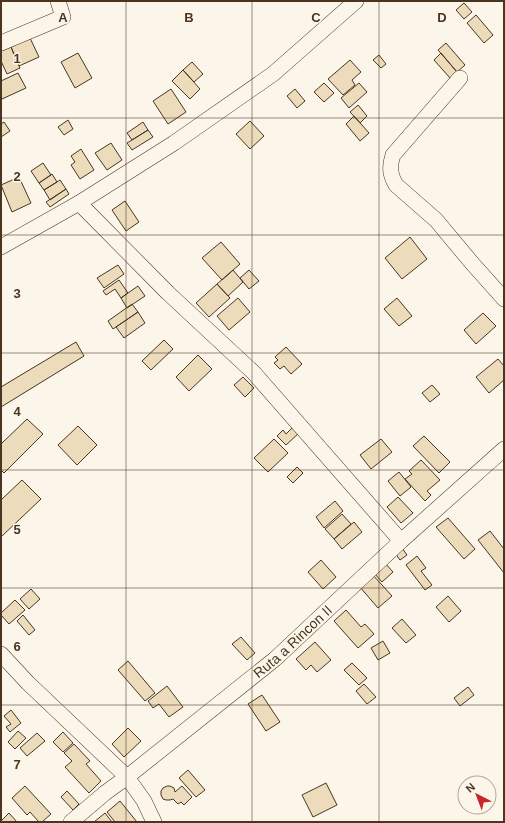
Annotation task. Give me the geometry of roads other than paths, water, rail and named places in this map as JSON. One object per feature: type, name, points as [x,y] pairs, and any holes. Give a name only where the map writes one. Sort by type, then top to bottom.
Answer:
[{"type":"street","points":[[1,43],[63,17],[58,1]]},
{"type":"street","points":[[1,247],[79,203],[174,143],[273,74],[356,1]]},
{"type":"street","points":[[460,78],[393,155],[390,172],[396,185],[436,220],[504,299]]},
{"type":"street","points":[[79,203],[168,293],[254,373],[401,541]]},
{"type":"street","name":"Ruta a Rincon II","points":[[71,822],[105,793],[275,659],[401,541],[504,449]]},
{"type":"street","points":[[1,654],[28,683],[127,777],[144,801],[154,822]]}]
